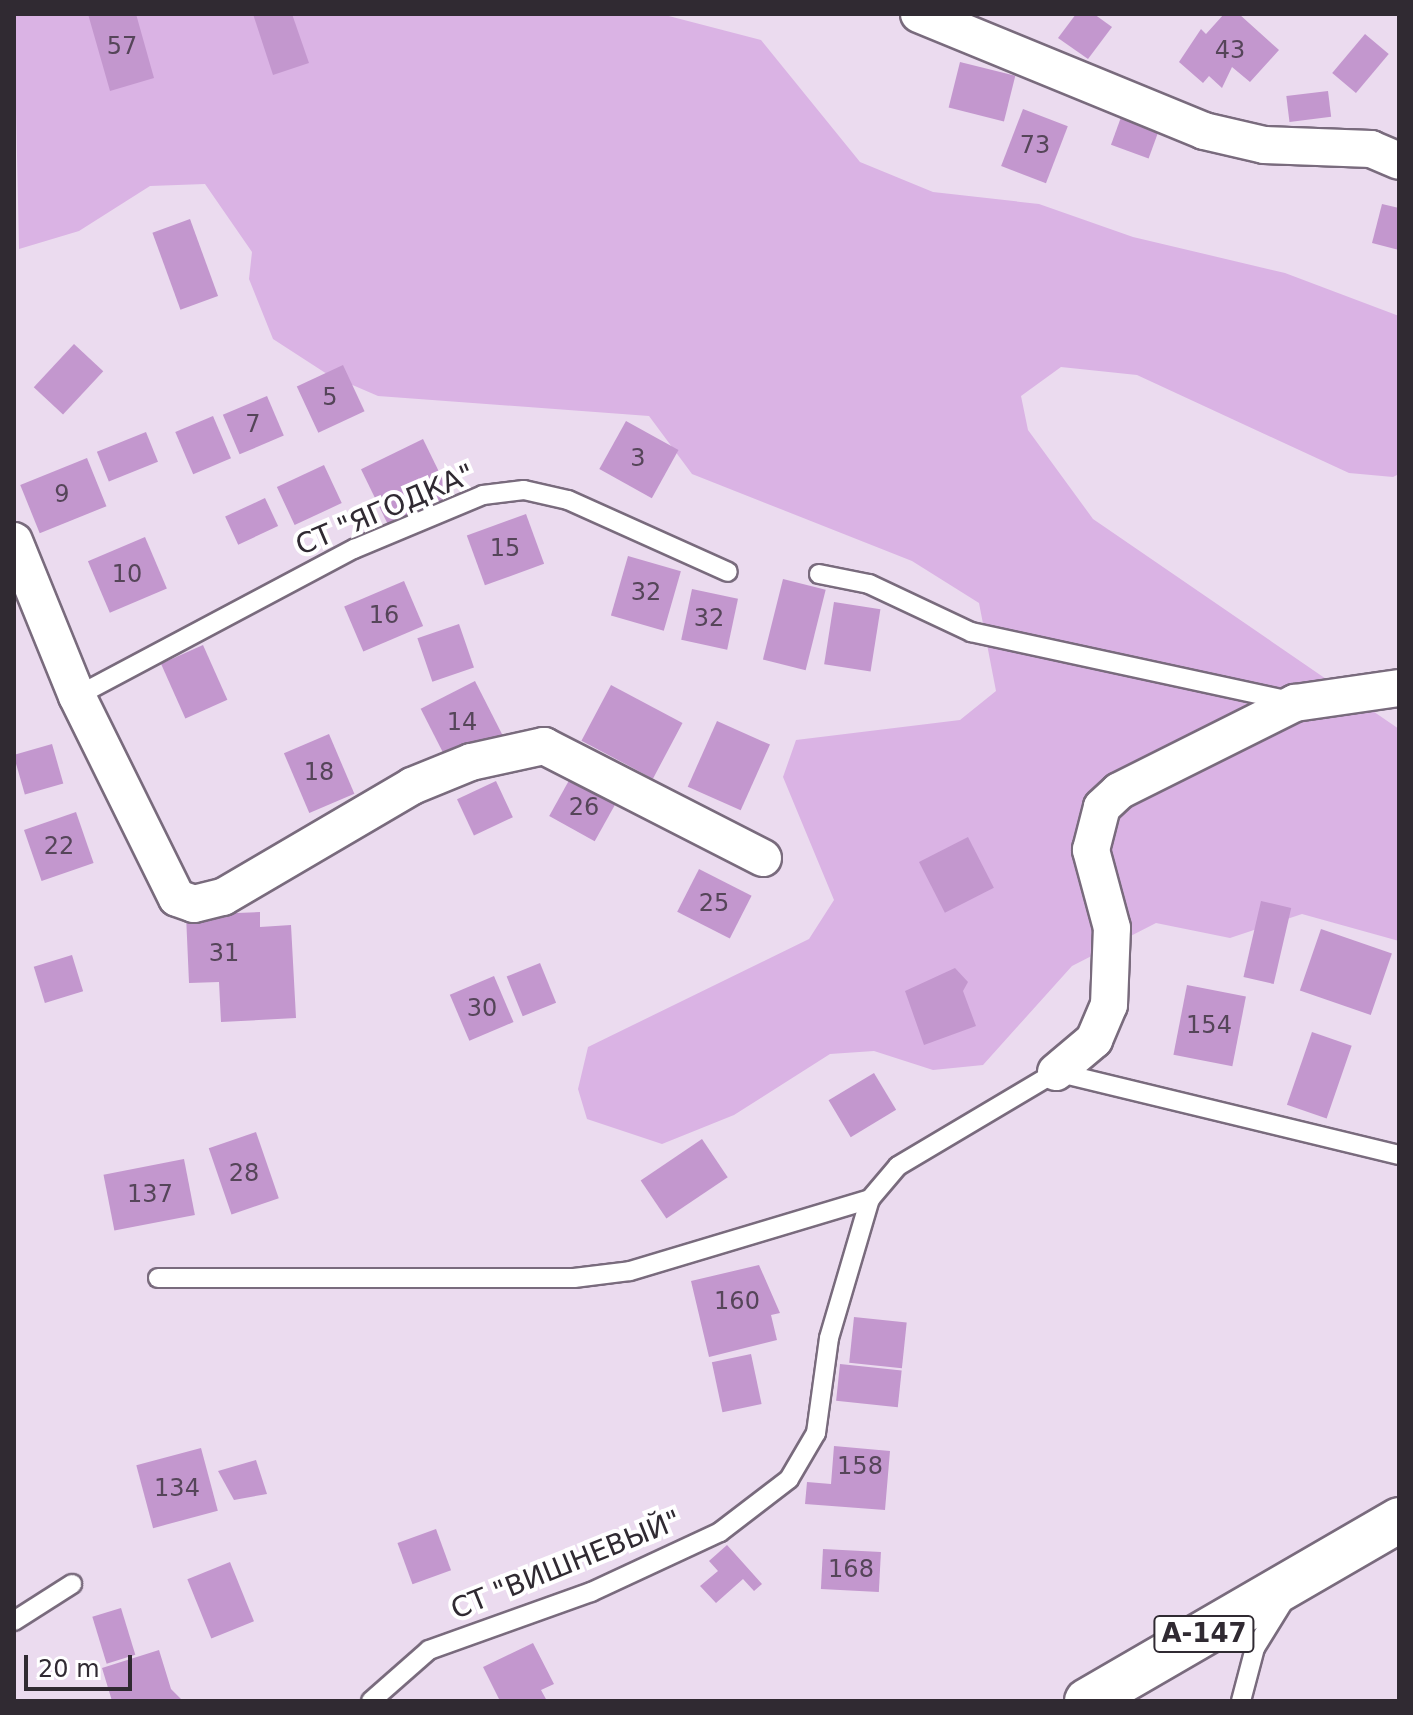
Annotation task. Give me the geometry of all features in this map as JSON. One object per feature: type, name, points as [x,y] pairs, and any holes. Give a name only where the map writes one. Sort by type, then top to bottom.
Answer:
[{"type":"highway","name":"А-147","points":[[1087,1701],[1399,1520]]},
{"type":"street","points":[[919,14],[1204,131],[1264,145],[1371,149],[1399,161]]},
{"type":"street","points":[[14,541],[77,696],[160,874],[177,898],[194,904],[223,897],[412,786],[498,753],[544,746],[763,858]]},
{"type":"street","points":[[1056,1072],[1094,1040],[1109,1005],[1112,928],[1091,850],[1102,807],[1119,791],[1295,703],[1399,688]]},
{"type":"lane","name":"СТ \"ЯГОДКА\"","points":[[77,696],[354,549],[483,495],[524,490],[568,500],[728,572]]},
{"type":"lane","points":[[819,574],[869,584],[971,632],[1295,703]]},
{"type":"lane","points":[[1056,1072],[1399,1155]]},
{"type":"lane","name":"СТ \"ВИШНЕВЫЙ\"","points":[[371,1701],[429,1650],[591,1592],[720,1532],[789,1479],[816,1433],[829,1338],[870,1199],[898,1166],[1056,1072]]},
{"type":"lane","points":[[158,1278],[574,1278],[630,1271],[870,1199]]},
{"type":"lane","points":[[1241,1701],[1255,1648],[1285,1599],[1320,1568]]},
{"type":"lane","points":[[14,1621],[72,1584]]},
{"type":"shaded area","points":[[14,14],[661,14],[761,40],[860,162],[933,192],[1039,204],[1133,237],[1285,273],[1399,316],[1399,474],[1393,477],[1349,473],[1137,375],[1061,367],[1021,396],[1028,430],[1093,519],[1399,729],[1399,941],[1302,914],[1230,938],[1156,923],[1072,966],[983,1065],[933,1070],[874,1051],[830,1054],[734,1115],[662,1144],[587,1119],[578,1089],[588,1047],[809,939],[834,900],[783,777],[796,740],[960,720],[996,691],[979,603],[912,561],[692,474],[649,416],[378,396],[327,374],[273,339],[249,279],[252,252],[205,184],[150,186],[79,231],[19,249]]},
{"type":"building","points":[[88,14],[136,14],[154,78],[110,91]]},
{"type":"building","points":[[253,14],[292,14],[309,63],[273,75]]},
{"type":"building","points":[[1076,14],[1094,14],[1112,27],[1088,59],[1058,38]]},
{"type":"building","points":[[1224,14],[1239,14],[1279,50],[1250,82],[1232,67],[1222,88],[1209,76],[1203,83],[1179,62],[1201,29],[1206,34]]},
{"type":"building","points":[[1365,34],[1389,54],[1356,93],[1332,73]]},
{"type":"building","points":[[960,62],[1015,76],[1004,121],[949,108]]},
{"type":"building","points":[[1328,91],[1331,117],[1289,122],[1286,96]]},
{"type":"building","points":[[1023,109],[1068,126],[1046,183],[1001,166]]},
{"type":"building","points":[[1124,109],[1162,123],[1149,158],[1111,145]]},
{"type":"building","points":[[1382,204],[1399,208],[1399,250],[1372,243]]},
{"type":"building","points":[[190,219],[218,296],[180,310],[152,233]]},
{"type":"building","points":[[74,344],[103,371],[63,414],[34,387]]},
{"type":"building","points":[[343,365],[365,411],[318,433],[297,387]]},
{"type":"building","points":[[267,396],[284,436],[240,454],[223,415]]},
{"type":"building","points":[[213,416],[231,458],[193,474],[175,432]]},
{"type":"building","points":[[626,421],[678,450],[652,498],[599,469]]},
{"type":"building","points":[[146,432],[158,462],[109,482],[97,452]]},
{"type":"building","points":[[423,439],[451,497],[389,527],[361,469]]},
{"type":"building","points":[[87,458],[106,506],[40,533],[20,485]]},
{"type":"building","points":[[324,465],[342,503],[295,525],[277,487]]},
{"type":"building","points":[[265,498],[278,526],[238,545],[225,517]]},
{"type":"building","points":[[526,514],[544,564],[485,585],[467,536]]},
{"type":"building","points":[[145,537],[167,589],[110,613],[88,561]]},
{"type":"building","points":[[628,556],[681,571],[664,631],[611,616]]},
{"type":"building","points":[[783,579],[826,590],[806,670],[763,660]]},
{"type":"building","points":[[404,581],[423,626],[363,652],[344,606]]},
{"type":"building","points":[[692,589],[738,599],[727,650],[681,640]]},
{"type":"building","points":[[834,602],[880,609],[871,672],[824,664]]},
{"type":"building","points":[[459,624],[474,667],[432,682],[417,638]]},
{"type":"building","points":[[203,645],[227,700],[185,719],[161,664]]},
{"type":"building","points":[[475,681],[504,737],[449,765],[421,709]]},
{"type":"building","points":[[611,685],[683,723],[653,779],[581,741]]},
{"type":"building","points":[[717,721],[770,745],[741,810],[688,787]]},
{"type":"building","points":[[329,734],[354,794],[309,813],[284,753]]},
{"type":"building","points":[[52,744],[63,783],[25,794],[14,755]]},
{"type":"building","points":[[572,775],[617,800],[595,841],[549,816]]},
{"type":"building","points":[[496,781],[513,817],[474,835],[457,799]]},
{"type":"building","points":[[76,812],[94,863],[42,881],[24,830]]},
{"type":"building","points":[[968,837],[994,888],[945,913],[919,862]]},
{"type":"building","points":[[699,869],[752,896],[730,939],[677,912]]},
{"type":"building","points":[[1261,901],[1291,908],[1274,984],[1243,977]]},
{"type":"building","points":[[260,912],[260,927],[291,925],[296,1018],[221,1022],[219,982],[189,983],[186,915]]},
{"type":"building","points":[[1321,929],[1392,953],[1371,1015],[1300,990]]},
{"type":"building","points":[[72,955],[83,991],[45,1003],[34,967]]},
{"type":"building","points":[[540,963],[556,1003],[523,1016],[507,976]]},
{"type":"building","points":[[955,968],[968,982],[963,991],[976,1026],[924,1045],[905,991]]},
{"type":"building","points":[[494,976],[514,1022],[469,1041],[450,995]]},
{"type":"building","points":[[1187,985],[1246,996],[1232,1066],[1173,1055]]},
{"type":"building","points":[[1312,1032],[1352,1046],[1327,1118],[1287,1105]]},
{"type":"building","points":[[874,1073],[896,1110],[851,1137],[829,1100]]},
{"type":"building","points":[[256,1132],[279,1198],[232,1214],[209,1148]]},
{"type":"building","points":[[702,1139],[728,1177],[666,1219],[641,1180]]},
{"type":"building","points":[[184,1159],[195,1215],[114,1231],[104,1175]]},
{"type":"building","points":[[759,1265],[780,1313],[771,1315],[777,1340],[709,1357],[691,1281]]},
{"type":"building","points":[[854,1317],[907,1323],[902,1368],[849,1363]]},
{"type":"building","points":[[751,1354],[762,1404],[722,1412],[712,1362]]},
{"type":"building","points":[[840,1364],[902,1370],[898,1407],[836,1401]]},
{"type":"building","points":[[834,1446],[890,1451],[885,1510],[805,1504],[807,1482],[831,1484]]},
{"type":"building","points":[[201,1448],[218,1511],[153,1528],[136,1465]]},
{"type":"building","points":[[256,1460],[267,1494],[234,1500],[218,1471]]},
{"type":"building","points":[[436,1529],[451,1570],[413,1584],[397,1543]]},
{"type":"building","points":[[727,1545],[762,1584],[754,1591],[743,1579],[716,1603],[700,1586],[718,1571],[709,1561]]},
{"type":"building","points":[[823,1549],[881,1552],[879,1592],[821,1589]]},
{"type":"building","points":[[230,1562],[254,1621],[211,1639],[187,1579]]},
{"type":"building","points":[[121,1608],[135,1655],[107,1664],[92,1617]]},
{"type":"building","points":[[533,1643],[554,1684],[541,1690],[547,1701],[500,1701],[483,1667]]},
{"type":"building","points":[[159,1650],[171,1689],[183,1701],[112,1701],[102,1668]]}]
